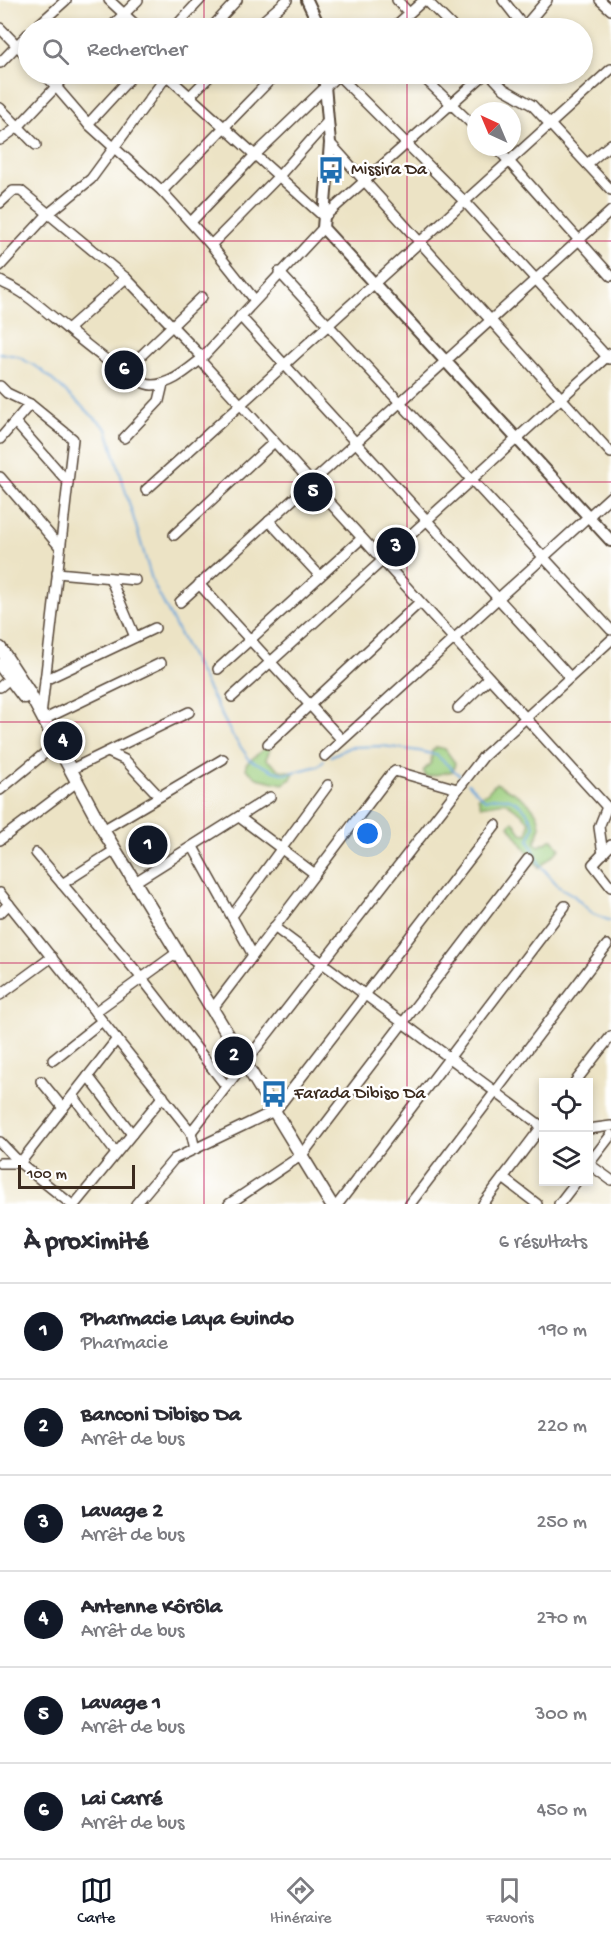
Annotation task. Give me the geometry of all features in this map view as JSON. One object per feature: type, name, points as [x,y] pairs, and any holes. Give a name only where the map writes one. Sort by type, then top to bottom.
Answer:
[{"type":"main road","points":[[0,648],[9,680]]},
{"type":"main road","points":[[0,665],[9,680],[42,718],[103,830],[276,1110],[331,1204]]},
{"type":"street","points":[[46,18],[66,0]]},
{"type":"street","points":[[109,0],[128,18]]},
{"type":"street","points":[[120,18],[138,0]]},
{"type":"street","points":[[183,18],[200,0]]},
{"type":"street","points":[[220,18],[237,0]]},
{"type":"street","points":[[266,18],[287,0]]},
{"type":"street","points":[[307,0],[315,18]]},
{"type":"street","points":[[397,0],[409,13]]},
{"type":"street","points":[[404,18],[425,0],[444,18]]},
{"type":"street","points":[[503,0],[516,18]]},
{"type":"street","points":[[532,18],[547,0]]},
{"type":"street","points":[[600,0],[611,10]]},
{"type":"street","points":[[0,28],[17,45],[0,63]]},
{"type":"street","points":[[146,490],[611,69]]},
{"type":"street","points":[[88,124],[125,84]]},
{"type":"street","points":[[0,266],[47,215],[91,179],[160,84]]},
{"type":"street","points":[[177,84],[279,176],[324,223],[373,284],[446,360],[611,541]]},
{"type":"street","points":[[190,96],[202,84]]},
{"type":"street","points":[[162,191],[266,84]]},
{"type":"street","points":[[190,222],[319,84]]},
{"type":"street","points":[[324,84],[330,143],[324,223]]},
{"type":"street","points":[[232,697],[561,398],[610,357],[465,202],[349,84]]},
{"type":"street","points":[[431,84],[467,119]]},
{"type":"street","points":[[0,280],[26,295],[124,372],[148,386],[163,384],[185,372],[201,358],[365,181],[474,84]]},
{"type":"street","points":[[499,84],[532,105],[611,190]]},
{"type":"street","points":[[0,140],[18,127],[57,85],[88,124],[115,146],[162,191],[211,245],[254,299]]},
{"type":"street","points":[[0,108],[36,145]]},
{"type":"street","points":[[211,245],[279,176],[328,121]]},
{"type":"street","points":[[330,143],[611,453]]},
{"type":"street","points":[[587,164],[611,144]]},
{"type":"street","points":[[505,156],[611,276]]},
{"type":"street","points":[[0,203],[13,190],[21,191],[47,215],[126,278],[172,326],[240,405],[609,807],[599,827],[603,854]]},
{"type":"street","points":[[180,602],[611,211]]},
{"type":"street","points":[[279,273],[611,630]]},
{"type":"street","points":[[68,329],[126,278]]},
{"type":"street","points":[[124,372],[202,297]]},
{"type":"street","points":[[240,316],[570,677]]},
{"type":"street","points":[[124,438],[159,401],[163,384]]},
{"type":"street","points":[[0,386],[7,393],[30,404],[73,439],[42,718],[160,663]]},
{"type":"street","points":[[0,439],[30,404]]},
{"type":"street","points":[[15,422],[68,482]]},
{"type":"street","points":[[174,535],[274,442]]},
{"type":"street","points":[[0,477],[60,547]]},
{"type":"street","points":[[325,756],[611,496]]},
{"type":"street","points":[[269,521],[320,576]]},
{"type":"street","points":[[218,669],[361,538]]},
{"type":"street","points":[[57,573],[135,580]]},
{"type":"street","points":[[110,578],[135,637]]},
{"type":"street","points":[[199,584],[342,740]]},
{"type":"street","points":[[268,744],[420,602]]},
{"type":"street","points":[[45,680],[154,628]]},
{"type":"street","points":[[191,1132],[483,757],[611,640]]},
{"type":"street","points":[[458,708],[489,678]]},
{"type":"street","points":[[70,770],[189,712]]},
{"type":"street","points":[[0,790],[56,744]]},
{"type":"street","points":[[108,752],[125,760],[159,796]]},
{"type":"street","points":[[103,830],[223,759]]},
{"type":"street","points":[[213,1008],[395,771],[457,789]]},
{"type":"street","points":[[0,840],[77,782]]},
{"type":"street","points":[[232,916],[328,785]]},
{"type":"street","points":[[135,882],[270,797]]},
{"type":"street","points":[[239,817],[315,874]]},
{"type":"street","points":[[136,1204],[174,1159],[276,1110],[496,825]]},
{"type":"street","points":[[611,845],[593,864],[611,887]]},
{"type":"street","points":[[193,847],[253,955]]},
{"type":"street","points":[[62,884],[115,850]]},
{"type":"street","points":[[36,853],[141,977],[226,1086]]},
{"type":"street","points":[[229,1204],[242,1200],[302,1155],[528,859]]},
{"type":"street","points":[[0,893],[191,1132],[195,1149]]},
{"type":"street","points":[[0,913],[9,904]]},
{"type":"street","points":[[338,1204],[565,906]]},
{"type":"street","points":[[274,927],[539,1124]]},
{"type":"street","points":[[411,1204],[607,945]]},
{"type":"street","points":[[95,1012],[178,952]]},
{"type":"street","points":[[0,995],[52,957]]},
{"type":"street","points":[[53,1060],[102,1021]]},
{"type":"street","points":[[579,1078],[611,1036]]},
{"type":"street","points":[[20,1163],[117,1039]]},
{"type":"street","points":[[88,1076],[132,1134]]},
{"type":"street","points":[[41,1081],[63,1108]]},
{"type":"street","points":[[73,1096],[116,1153]]},
{"type":"street","points":[[0,1142],[20,1163],[70,1203],[116,1153],[163,1096]]},
{"type":"street","points":[[593,1128],[611,1125]]},
{"type":"street","points":[[483,1204],[539,1132]]},
{"type":"street","points":[[593,1160],[611,1135]]},
{"type":"street","points":[[0,1163],[20,1163]]},
{"type":"street","points":[[593,1168],[611,1180]]},
{"type":"street","points":[[503,1178],[537,1204]]},
{"type":"street","points":[[559,1204],[573,1186]]},
{"type":"green space","points":[[266,747],[270,749],[266,759],[280,770],[294,772],[291,779],[283,784],[257,778],[246,769],[246,764]]},
{"type":"green space","points":[[437,747],[445,749],[455,763],[453,771],[426,777],[423,771],[431,763],[432,750]]},
{"type":"green space","points":[[496,783],[524,799],[535,810],[540,827],[535,843],[539,846],[553,839],[560,849],[539,868],[509,826],[513,821],[521,833],[528,834],[529,822],[521,813],[505,802],[481,806],[478,797],[487,793]]},
{"type":"waterway","points":[[0,353],[17,356],[40,369],[107,429],[153,583],[232,735],[250,760],[286,774],[318,766],[324,760]]},
{"type":"waterway","points":[[331,756],[350,747],[383,746],[419,751],[436,755],[464,779]]},
{"type":"waterway","points":[[468,783],[485,800],[509,799],[521,806],[531,818],[534,826],[529,840],[540,865],[559,887],[573,895],[593,914],[611,921]]},
{"type":"place","name":"Missira Da","points":[[331,170]]},
{"type":"place","name":"Lai Carré","points":[[124,370]]},
{"type":"place","name":"Lavage 1","points":[[313,492]]},
{"type":"place","name":"Lavage 2","points":[[396,547]]},
{"type":"place","name":"Antenne Kôrôla","points":[[63,741]]},
{"type":"place","name":"Pharmacie Laya Guindo","points":[[148,845]]},
{"type":"place","name":"Banconi Dibiso Da","points":[[234,1056]]},
{"type":"place","name":"Farada Dibiso Da","points":[[274,1094]]}]
